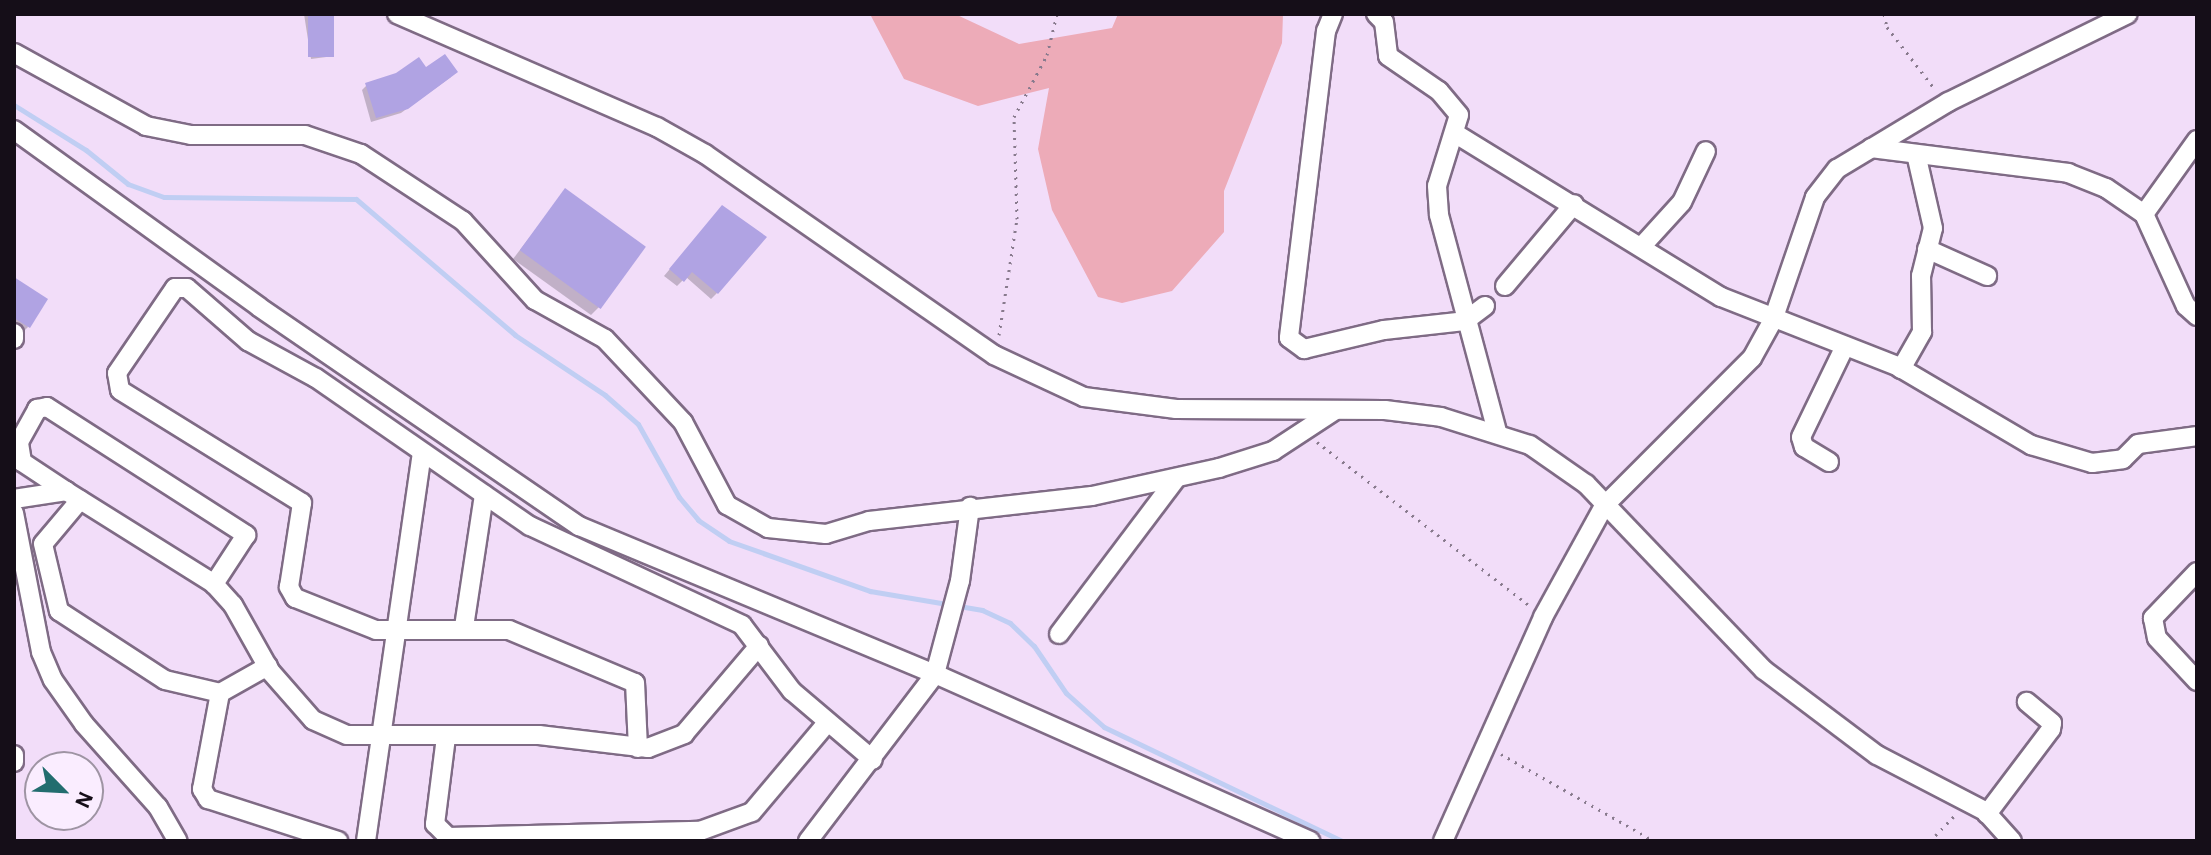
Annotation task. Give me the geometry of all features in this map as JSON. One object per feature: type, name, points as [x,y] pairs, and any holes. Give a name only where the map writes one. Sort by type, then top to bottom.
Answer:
[{"type":"street","points":[[397,14],[657,127],[705,154],[994,355],[1058,387],[1109,404],[1441,417],[1497,431],[1558,462],[1764,670],[1877,755],[1968,801],[1987,814],[2012,841]]},
{"type":"street","points":[[1333,14],[1326,31],[1289,338],[1304,349],[1384,330],[1465,321],[1485,306]]},
{"type":"street","points":[[1376,14],[1384,22],[1388,56],[1456,107],[1456,134],[1437,186],[1465,321],[1497,431]]},
{"type":"street","points":[[1443,841],[1543,617],[1604,506],[1740,374],[1773,320],[1815,197],[1837,169],[1946,104],[2128,14]]},
{"type":"street","points":[[14,53],[146,126],[191,135],[305,135],[361,154],[463,221],[535,300],[605,339],[683,422],[727,505],[747,520],[768,528],[826,534],[869,521],[970,507],[1092,496],[1176,479],[1273,451],[1334,411]]},
{"type":"street","points":[[14,130],[550,509],[728,591],[935,674],[1310,841]]},
{"type":"street","points":[[1456,134],[1721,297],[1901,369],[2031,445],[2092,463],[2123,459],[2138,444],[2197,436]]},
{"type":"street","points":[[2144,214],[2159,187],[2197,140]]},
{"type":"street","points":[[1871,148],[2068,173],[2106,188],[2144,214],[2186,306],[2197,316]]},
{"type":"street","points":[[1642,246],[1682,202],[1706,151]]},
{"type":"street","points":[[1901,369],[1922,332],[1921,276],[1933,219],[1916,154]]},
{"type":"street","points":[[1505,286],[1574,204]]},
{"type":"street","points":[[1927,249],[1987,276]]},
{"type":"street","points":[[638,748],[635,683],[509,630],[464,627],[376,630],[295,598],[289,587],[302,503],[120,390],[117,373],[175,288],[187,288],[248,341],[316,378],[530,526],[742,625],[792,691],[826,724],[873,760]]},
{"type":"street","points":[[14,333],[14,339]]},
{"type":"street","points":[[1829,462],[1804,447],[1801,437],[1845,346]]},
{"type":"street","points":[[214,584],[246,535],[47,407],[37,409],[19,442],[22,462],[214,584],[233,605],[268,666],[313,720],[347,735],[539,735],[638,748],[684,734],[759,646]]},
{"type":"street","points":[[366,841],[422,453]]},
{"type":"street","points":[[1059,634],[1176,479]]},
{"type":"street","points":[[464,627],[484,494]]},
{"type":"street","points":[[14,499],[73,496]]},
{"type":"street","points":[[73,496],[43,544],[59,611],[165,680],[220,693],[268,666]]},
{"type":"street","points":[[808,841],[873,760],[935,674],[958,590],[970,507]]},
{"type":"street","points":[[14,513],[41,652],[53,680],[84,724],[158,807],[178,841]]},
{"type":"street","points":[[2197,572],[2153,618],[2157,638],[2197,681]]},
{"type":"street","points":[[220,693],[202,789],[208,799],[338,841]]},
{"type":"street","points":[[1987,814],[2051,729],[2052,723],[2027,702]]},
{"type":"street","points":[[446,737],[435,824],[448,837],[700,831],[752,812],[826,724]]},
{"type":"street","points":[[14,755],[14,762]]},
{"type":"path","points":[[994,355],[1017,219],[1014,117],[1047,55],[1057,14]]},
{"type":"path","points":[[1884,14],[1887,27],[1946,104]]},
{"type":"path","points":[[1304,433],[1543,617]]},
{"type":"path","points":[[1485,745],[1654,841]]},
{"type":"path","points":[[1930,841],[1968,801]]},
{"type":"shaded area","points":[[955,14],[1019,44],[1112,28],[1118,14],[1283,14],[1282,43],[1224,191],[1224,232],[1172,291],[1122,303],[1098,297],[1052,210],[1038,149],[1049,88],[978,106],[904,79],[871,16]]},
{"type":"building","points":[[308,14],[334,14],[334,57],[308,57]]},
{"type":"building","points":[[445,54],[458,72],[408,109],[376,118],[365,83],[396,73],[419,57],[426,67]]},
{"type":"building","points":[[565,188],[646,247],[601,309],[520,250]]},
{"type":"building","points":[[722,205],[767,237],[718,294],[692,272],[684,282],[669,269]]},
{"type":"building","points":[[14,277],[48,299],[30,328],[14,318]]},
{"type":"waterway","points":[[14,105],[86,150],[128,184],[164,197],[356,199],[515,335],[605,395],[638,424],[679,497],[698,520],[729,541],[870,591],[982,610],[1010,623],[1034,646],[1066,693],[1104,727],[1342,841]]}]
